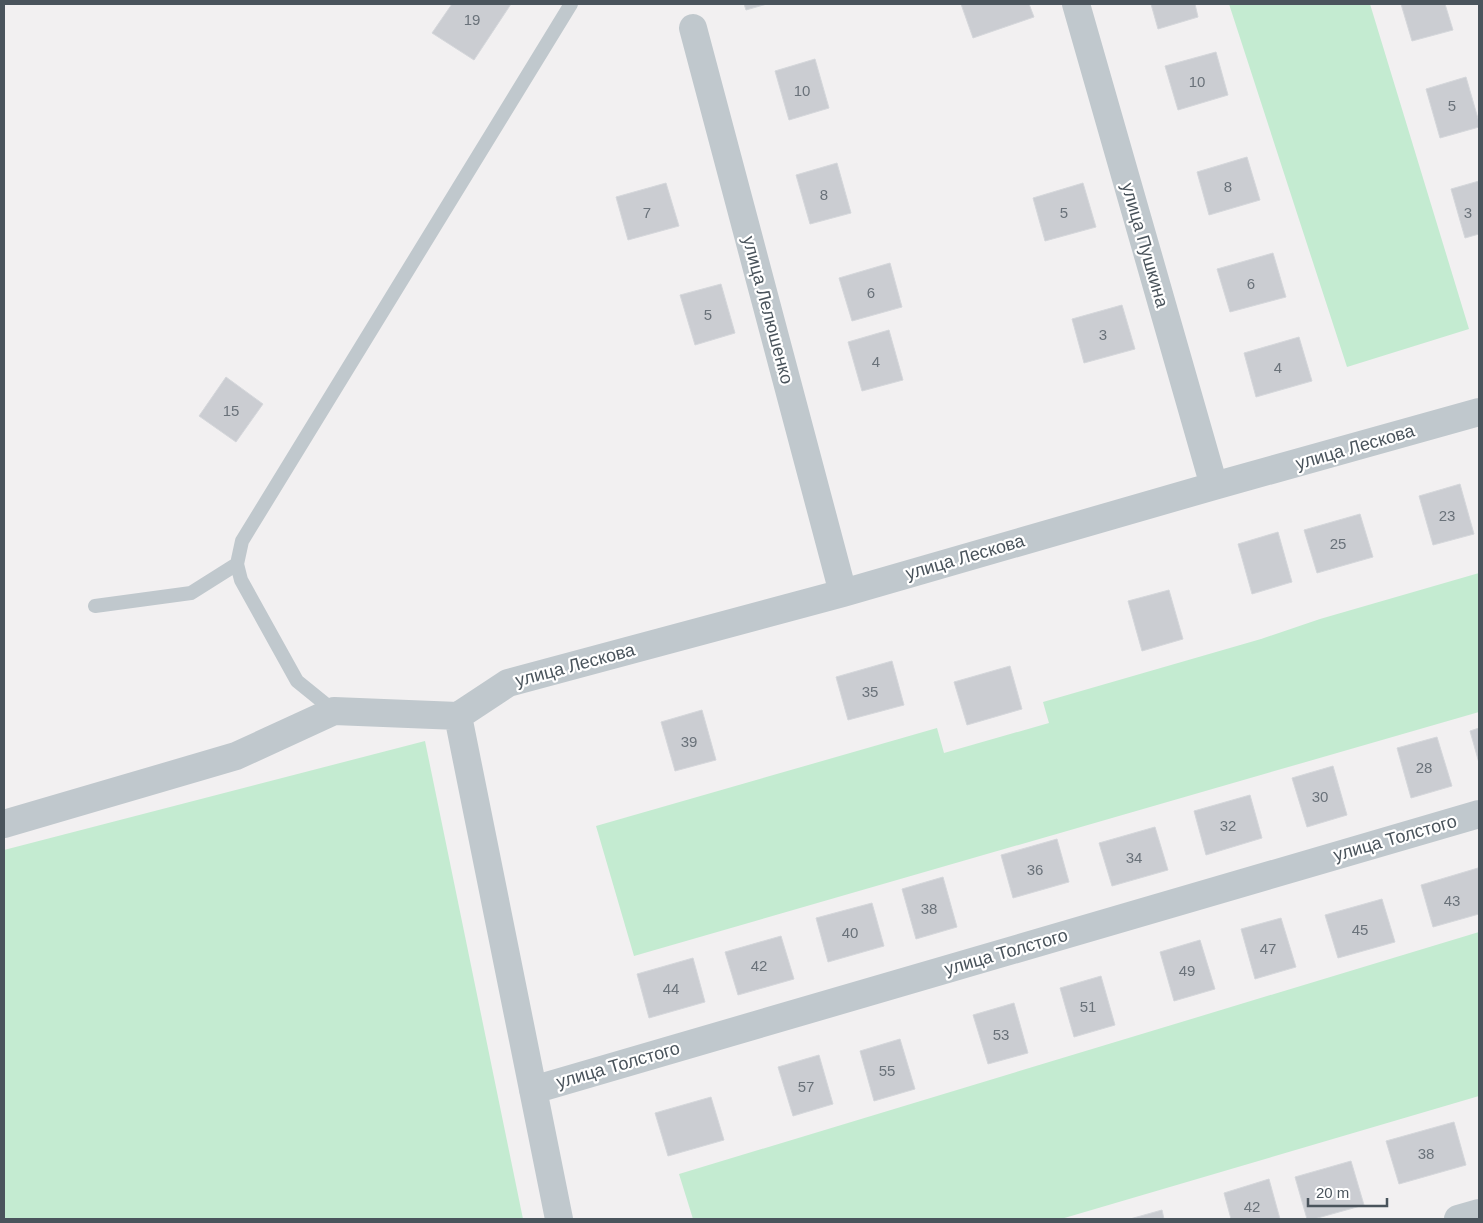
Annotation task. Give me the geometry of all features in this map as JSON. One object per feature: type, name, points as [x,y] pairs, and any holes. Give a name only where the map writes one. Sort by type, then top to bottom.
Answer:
[{"type":"street","name":"улица Пушкина","points":[[1076,4],[1214,486]]},
{"type":"street","name":"улица Лелюшенко","points":[[693,28],[843,593]]},
{"type":"street","name":"улица Лескова","points":[[458,716],[508,683],[843,593],[1479,412]]},
{"type":"street","points":[[4,824],[236,756],[334,711],[458,716],[559,1219]]},
{"type":"street","name":"улица Толстого","points":[[533,1090],[1479,814]]},
{"type":"street","points":[[1458,1219],[1479,1213]]},
{"type":"lane","points":[[334,711],[297,681],[241,580],[237,564],[242,541],[571,4]]},
{"type":"lane","points":[[95,606],[191,593],[237,564]]},
{"type":"green space","points":[[1229,4],[1370,4],[1469,329],[1347,367]]},
{"type":"green space","points":[[1479,573],[1479,712],[634,956],[596,826],[937,728],[944,753],[1049,723],[1043,702]]},
{"type":"green space","points":[[425,741],[523,1219],[4,1219],[4,850]]},
{"type":"green space","points":[[1479,932],[1479,1096],[1061,1219],[693,1219],[679,1174]]},
{"type":"building","points":[[452,4],[511,4],[474,60],[432,33]]},
{"type":"building","points":[[744,4],[767,4],[746,10]]},
{"type":"building","points":[[961,4],[1029,4],[1034,17],[973,38]]},
{"type":"building","points":[[1151,4],[1195,4],[1198,17],[1158,29]]},
{"type":"building","points":[[1401,4],[1445,4],[1453,30],[1412,41]]},
{"type":"building","points":[[1216,52],[1228,95],[1178,110],[1165,66]]},
{"type":"building","points":[[815,59],[829,108],[789,120],[775,71]]},
{"type":"building","points":[[1466,77],[1479,127],[1440,138],[1426,89]]},
{"type":"building","points":[[1247,157],[1260,200],[1209,215],[1197,172]]},
{"type":"building","points":[[837,163],[851,213],[810,224],[796,175]]},
{"type":"building","points":[[1479,181],[1479,234],[1465,238],[1451,189]]},
{"type":"building","points":[[666,183],[679,226],[628,240],[616,197]]},
{"type":"building","points":[[1083,183],[1096,227],[1045,241],[1033,198]]},
{"type":"building","points":[[1273,253],[1286,297],[1230,312],[1217,269]]},
{"type":"building","points":[[890,263],[902,307],[852,321],[839,278]]},
{"type":"building","points":[[721,284],[735,333],[695,345],[680,295]]},
{"type":"building","points":[[1122,305],[1135,349],[1084,363],[1072,319]]},
{"type":"building","points":[[889,330],[903,380],[862,391],[848,342]]},
{"type":"building","points":[[1299,337],[1312,381],[1256,397],[1244,353]]},
{"type":"building","points":[[226,377],[263,404],[236,442],[199,416]]},
{"type":"building","points":[[1460,484],[1474,534],[1433,545],[1419,496]]},
{"type":"building","points":[[1360,514],[1373,557],[1317,573],[1304,530]]},
{"type":"building","points":[[1278,532],[1292,582],[1252,594],[1238,544]]},
{"type":"building","points":[[1169,590],[1183,639],[1142,651],[1128,601]]},
{"type":"building","points":[[892,661],[904,705],[848,720],[836,677]]},
{"type":"building","points":[[1010,666],[1022,709],[967,725],[954,682]]},
{"type":"building","points":[[702,710],[716,760],[675,771],[661,722]]},
{"type":"building","points":[[1479,728],[1479,763],[1470,731]]},
{"type":"building","points":[[1437,737],[1452,786],[1411,798],[1397,748]]},
{"type":"building","points":[[1333,766],[1347,815],[1307,827],[1292,778]]},
{"type":"building","points":[[1250,795],[1262,838],[1206,855],[1194,811]]},
{"type":"building","points":[[1155,827],[1168,870],[1112,886],[1099,843]]},
{"type":"building","points":[[1057,839],[1069,882],[1013,898],[1001,855]]},
{"type":"building","points":[[1478,868],[1479,914],[1433,927],[1421,885]]},
{"type":"building","points":[[943,877],[957,927],[916,939],[902,889]]},
{"type":"building","points":[[1382,899],[1395,942],[1338,958],[1325,915]]},
{"type":"building","points":[[872,903],[884,946],[828,962],[816,918]]},
{"type":"building","points":[[1281,918],[1296,967],[1255,979],[1241,929]]},
{"type":"building","points":[[781,936],[794,979],[738,995],[725,952]]},
{"type":"building","points":[[1200,940],[1215,989],[1174,1001],[1160,952]]},
{"type":"building","points":[[693,958],[705,1002],[649,1018],[637,974]]},
{"type":"building","points":[[1101,976],[1115,1025],[1074,1037],[1060,988]]},
{"type":"building","points":[[1014,1003],[1028,1053],[988,1064],[973,1015]]},
{"type":"building","points":[[900,1039],[915,1089],[874,1101],[860,1051]]},
{"type":"building","points":[[819,1055],[833,1104],[793,1116],[778,1067]]},
{"type":"building","points":[[711,1097],[724,1140],[668,1156],[655,1113]]},
{"type":"building","points":[[1454,1122],[1466,1165],[1399,1184],[1386,1141]]},
{"type":"building","points":[[1351,1161],[1364,1205],[1314,1219],[1307,1219],[1295,1177]]},
{"type":"building","points":[[1269,1179],[1280,1219],[1231,1219],[1224,1193]]},
{"type":"building","points":[[1162,1210],[1164,1219],[1130,1219]]}]
